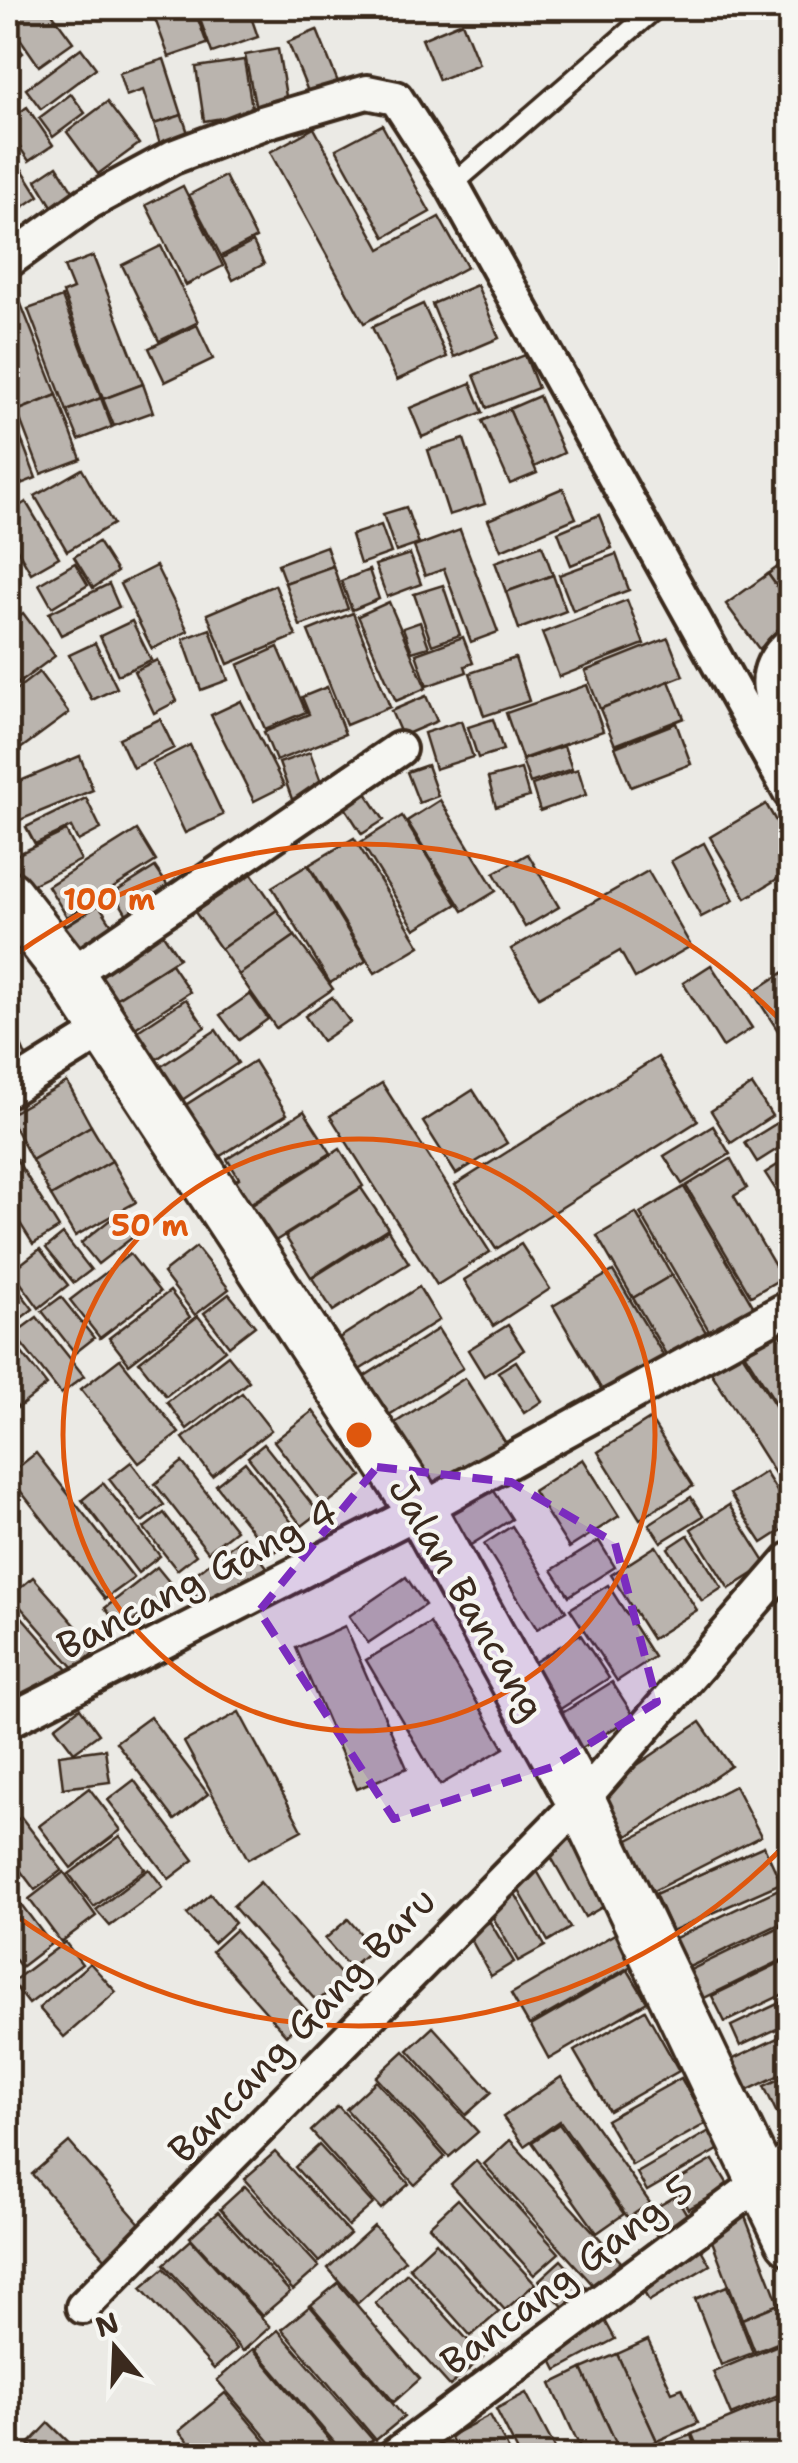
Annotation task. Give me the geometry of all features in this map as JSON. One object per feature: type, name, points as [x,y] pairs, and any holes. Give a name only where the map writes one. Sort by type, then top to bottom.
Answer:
[{"type":"street","points":[[8,261],[88,203],[172,157],[265,122],[367,92],[382,92],[406,109],[452,185],[790,792]]},
{"type":"street","points":[[790,644],[772,664],[768,677],[770,701],[790,734]]},
{"type":"street","points":[[70,975],[398,749]]},
{"type":"street","name":"Jalan Bancang","points":[[8,895],[70,975],[421,1510],[776,2170],[790,2240]]},
{"type":"street","points":[[8,1090],[106,1029]]},
{"type":"street","name":"Bancang Gang 4","points":[[8,1721],[421,1510],[790,1307]]},
{"type":"street","name":"Bancang Gang Baru","points":[[83,2307],[581,1802],[790,1560]]},
{"type":"street","name":"Bancang Gang 5","points":[[394,2456],[776,2170]]},
{"type":"lane","points":[[452,185],[656,8]]},
{"type":"highlighted area","points":[[377,1467],[511,1482],[615,1543],[657,1702],[552,1767],[394,1819],[259,1611]]},
{"type":"building","points":[[8,8],[48,8],[73,42],[39,66],[8,21]]},
{"type":"building","points":[[151,8],[194,8],[207,44],[169,57]]},
{"type":"building","points":[[196,8],[248,8],[258,37],[212,53]]},
{"type":"building","points":[[375,8],[400,8],[378,16]]},
{"type":"building","points":[[462,22],[479,64],[439,80],[422,39]]},
{"type":"building","points":[[317,30],[340,87],[311,99],[288,42]]},
{"type":"building","points":[[8,34],[23,53],[8,65]]},
{"type":"building","points":[[81,48],[96,68],[41,109],[26,89]]},
{"type":"building","points":[[278,49],[288,108],[257,114],[245,55]]},
{"type":"building","points":[[164,59],[182,115],[154,124],[143,90],[126,96],[119,73]]},
{"type":"building","points":[[244,60],[253,113],[204,121],[196,67]]},
{"type":"building","points":[[71,94],[85,113],[53,137],[39,118]]},
{"type":"building","points":[[107,102],[139,144],[98,174],[67,132]]},
{"type":"building","points":[[27,107],[53,145],[29,161],[8,130],[8,121]]},
{"type":"building","points":[[182,115],[191,142],[162,151],[154,124]]},
{"type":"building","points":[[382,125],[430,212],[385,237],[336,149]]},
{"type":"building","points":[[314,128],[380,249],[439,217],[467,267],[364,323],[270,152]]},
{"type":"building","points":[[8,147],[39,196],[14,213],[8,203]]},
{"type":"building","points":[[57,166],[80,202],[58,216],[36,180]]},
{"type":"building","points":[[225,176],[256,238],[221,256],[189,195]]},
{"type":"building","points":[[183,186],[223,266],[186,285],[146,205]]},
{"type":"building","points":[[253,242],[264,264],[233,280],[222,258]]},
{"type":"building","points":[[161,246],[198,322],[159,341],[122,265]]},
{"type":"building","points":[[93,256],[143,384],[103,399],[63,293],[73,289],[64,267]]},
{"type":"building","points":[[477,285],[499,338],[454,357],[432,304]]},
{"type":"building","points":[[62,297],[101,398],[67,411],[28,309]]},
{"type":"building","points":[[21,304],[57,395],[17,411],[8,388],[8,310]]},
{"type":"building","points":[[423,304],[447,357],[397,380],[372,327]]},
{"type":"building","points":[[197,325],[213,359],[165,382],[149,348]]},
{"type":"building","points":[[525,355],[538,388],[487,408],[474,375]]},
{"type":"building","points":[[471,383],[483,412],[422,437],[410,408]]},
{"type":"building","points":[[143,384],[153,412],[114,426],[103,399]]},
{"type":"building","points":[[57,395],[81,459],[41,474],[17,411]]},
{"type":"building","points":[[539,396],[564,453],[534,467],[509,409]]},
{"type":"building","points":[[101,398],[112,427],[79,440],[67,411]]},
{"type":"building","points":[[8,404],[23,444],[8,450]]},
{"type":"building","points":[[509,409],[537,473],[510,484],[482,421]]},
{"type":"building","points":[[464,439],[485,504],[449,515],[428,450]]},
{"type":"building","points":[[23,444],[36,478],[8,489],[8,450]]},
{"type":"building","points":[[82,469],[113,524],[67,551],[35,496]]},
{"type":"building","points":[[563,488],[576,518],[501,550],[488,520]]},
{"type":"building","points":[[26,502],[59,557],[31,573],[8,534],[8,513]]},
{"type":"building","points":[[406,507],[419,544],[396,552],[383,514]]},
{"type":"building","points":[[599,515],[612,548],[571,565],[558,532]]},
{"type":"building","points":[[381,525],[391,553],[360,564],[351,535]]},
{"type":"building","points":[[460,530],[498,632],[471,642],[444,569],[425,576],[414,547]]},
{"type":"building","points":[[98,542],[117,572],[93,588],[74,557]]},
{"type":"building","points":[[542,545],[553,575],[506,592],[495,562]]},
{"type":"building","points":[[326,546],[333,566],[285,583],[278,564]]},
{"type":"building","points":[[410,554],[421,584],[387,597],[375,565]]},
{"type":"building","points":[[616,554],[629,590],[573,611],[559,575]]},
{"type":"building","points":[[790,558],[790,605],[768,574]]},
{"type":"building","points":[[75,563],[88,585],[52,607],[39,584]]},
{"type":"building","points":[[156,566],[188,631],[152,649],[120,584]]},
{"type":"building","points":[[333,566],[348,609],[300,626],[285,583]]},
{"type":"building","points":[[369,570],[379,599],[352,610],[341,581]]},
{"type":"building","points":[[768,574],[790,605],[790,626],[759,649],[726,604]]},
{"type":"building","points":[[553,575],[566,611],[519,629],[506,592]]},
{"type":"building","points":[[109,584],[119,607],[61,635],[49,613]]},
{"type":"building","points":[[275,585],[296,636],[228,664],[207,614]]},
{"type":"building","points":[[443,585],[460,635],[432,645],[414,594]]},
{"type":"building","points":[[627,600],[644,644],[559,677],[542,633]]},
{"type":"building","points":[[389,602],[426,688],[396,701],[358,616]]},
{"type":"building","points":[[23,613],[55,656],[8,691],[8,624]]},
{"type":"building","points":[[353,613],[390,707],[346,725],[308,631]]},
{"type":"building","points":[[132,621],[151,660],[118,675],[100,636]]},
{"type":"building","points":[[420,622],[429,647],[412,652],[403,628]]},
{"type":"building","points":[[210,629],[228,680],[201,690],[183,639]]},
{"type":"building","points":[[463,637],[473,663],[465,666],[467,672],[427,686],[416,654]]},
{"type":"building","points":[[668,638],[683,676],[600,709],[585,671]]},
{"type":"building","points":[[95,643],[117,688],[92,700],[69,655]]},
{"type":"building","points":[[278,647],[306,712],[265,729],[238,665]]},
{"type":"building","points":[[515,658],[529,701],[484,716],[470,673]]},
{"type":"building","points":[[157,660],[177,701],[154,713],[134,671]]},
{"type":"building","points":[[39,672],[69,713],[8,758],[8,696]]},
{"type":"building","points":[[669,681],[684,718],[615,745],[600,709]]},
{"type":"building","points":[[587,685],[603,731],[522,759],[506,713]]},
{"type":"building","points":[[327,687],[345,734],[276,761],[264,732],[309,714],[302,697]]},
{"type":"building","points":[[426,696],[437,721],[402,736],[391,711]]},
{"type":"building","points":[[241,701],[284,786],[254,801],[211,715]]},
{"type":"building","points":[[160,719],[174,748],[133,768],[119,738]]},
{"type":"building","points":[[493,719],[503,750],[478,758],[468,727]]},
{"type":"building","points":[[461,721],[473,757],[435,769],[424,733]]},
{"type":"building","points":[[676,723],[691,764],[631,787],[615,747]]},
{"type":"building","points":[[190,745],[223,815],[185,833],[152,764]]},
{"type":"building","points":[[564,746],[572,769],[530,783],[522,760]]},
{"type":"building","points":[[310,752],[324,790],[293,802],[279,763]]},
{"type":"building","points":[[80,756],[93,790],[8,825],[8,786]]},
{"type":"building","points":[[427,765],[438,796],[419,803],[407,772]]},
{"type":"building","points":[[521,769],[529,797],[496,807],[488,778]]},
{"type":"building","points":[[578,769],[586,795],[540,811],[532,785]]},
{"type":"building","points":[[360,784],[384,820],[362,834],[339,798]]},
{"type":"building","points":[[86,798],[101,829],[78,841],[71,827],[35,844],[26,827]]},
{"type":"building","points":[[440,800],[496,891],[463,911],[407,821]]},
{"type":"building","points":[[766,804],[790,845],[790,871],[746,898],[710,837]]},
{"type":"building","points":[[402,816],[457,904],[415,929],[361,842]]},
{"type":"building","points":[[137,830],[156,861],[67,917],[48,886]]},
{"type":"building","points":[[66,831],[81,860],[17,892],[8,872],[8,859]]},
{"type":"building","points":[[354,838],[420,946],[375,973],[309,865]]},
{"type":"building","points":[[704,843],[734,900],[701,917],[671,861]]},
{"type":"building","points":[[528,854],[559,907],[525,927],[494,873]]},
{"type":"building","points":[[308,865],[366,961],[330,983],[272,887]]},
{"type":"building","points":[[155,867],[172,892],[130,920],[114,893]]},
{"type":"building","points":[[648,871],[691,946],[635,978],[620,951],[539,997],[511,949]]},
{"type":"building","points":[[252,874],[277,910],[221,949],[195,912]]},
{"type":"building","points":[[99,905],[116,931],[77,955],[61,929]]},
{"type":"building","points":[[277,910],[295,936],[239,975],[221,949]]},
{"type":"building","points":[[157,925],[179,958],[106,1005],[85,972]]},
{"type":"building","points":[[295,936],[333,989],[276,1028],[239,975]]},
{"type":"building","points":[[171,964],[190,992],[126,1034],[106,1005]]},
{"type":"building","points":[[711,965],[752,1028],[723,1047],[683,983]]},
{"type":"building","points":[[790,968],[790,1036],[784,1040],[753,992]]},
{"type":"building","points":[[250,994],[268,1019],[239,1040],[220,1015]]},
{"type":"building","points":[[332,997],[350,1022],[322,1041],[305,1016]]},
{"type":"building","points":[[186,999],[205,1027],[140,1070],[121,1042]]},
{"type":"building","points":[[14,1029],[32,1070],[8,1081],[8,1031]]},
{"type":"building","points":[[216,1030],[238,1063],[173,1106],[151,1073]]},
{"type":"building","points":[[658,1057],[698,1121],[496,1249],[455,1185]]},
{"type":"building","points":[[254,1061],[287,1114],[214,1160],[181,1108]]},
{"type":"building","points":[[67,1082],[91,1126],[32,1160],[8,1115]]},
{"type":"building","points":[[382,1083],[490,1252],[437,1285],[330,1116]]},
{"type":"building","points":[[752,1085],[772,1116],[731,1143],[711,1111]]},
{"type":"building","points":[[473,1090],[507,1143],[456,1174],[423,1122]]},
{"type":"building","points":[[304,1111],[331,1153],[232,1215],[217,1192],[239,1178],[227,1159]]},
{"type":"building","points":[[790,1115],[790,1141],[757,1162],[745,1143]]},
{"type":"building","points":[[91,1126],[112,1161],[51,1196],[32,1160]]},
{"type":"building","points":[[713,1126],[730,1154],[682,1184],[664,1156]]},
{"type":"building","points":[[8,1146],[59,1228],[33,1244],[8,1204]]},
{"type":"building","points":[[340,1149],[363,1186],[256,1253],[233,1217]]},
{"type":"building","points":[[790,1157],[790,1204],[787,1207],[765,1173]]},
{"type":"building","points":[[731,1159],[747,1188],[734,1196],[782,1278],[751,1296],[686,1186]]},
{"type":"building","points":[[112,1161],[136,1202],[75,1236],[51,1196]]},
{"type":"building","points":[[684,1187],[755,1309],[711,1334],[640,1213]]},
{"type":"building","points":[[361,1188],[388,1228],[311,1277],[285,1236]]},
{"type":"building","points":[[636,1213],[672,1275],[633,1298],[597,1236]]},
{"type":"building","points":[[116,1215],[133,1237],[98,1264],[81,1243]]},
{"type":"building","points":[[388,1230],[409,1263],[333,1311],[312,1278]]},
{"type":"building","points":[[63,1234],[91,1270],[74,1283],[46,1248]]},
{"type":"building","points":[[521,1244],[550,1289],[493,1326],[464,1280]]},
{"type":"building","points":[[196,1247],[229,1289],[195,1315],[163,1273]]},
{"type":"building","points":[[40,1249],[68,1285],[39,1308],[12,1271]]},
{"type":"building","points":[[130,1254],[160,1292],[100,1338],[70,1300]]},
{"type":"building","points":[[613,1271],[671,1368],[610,1404],[553,1306]]},
{"type":"building","points":[[672,1275],[713,1344],[674,1368],[633,1298]]},
{"type":"building","points":[[8,1276],[33,1309],[11,1326],[8,1321]]},
{"type":"building","points":[[419,1287],[439,1320],[356,1372],[336,1340]]},
{"type":"building","points":[[170,1291],[190,1317],[129,1364],[109,1338]]},
{"type":"building","points":[[229,1294],[255,1326],[229,1346],[204,1313]]},
{"type":"building","points":[[61,1297],[94,1338],[75,1353],[42,1311]]},
{"type":"building","points":[[198,1316],[225,1350],[166,1396],[139,1362]]},
{"type":"building","points":[[37,1317],[84,1376],[61,1394],[14,1334]]},
{"type":"building","points":[[508,1325],[524,1350],[484,1376],[468,1350]]},
{"type":"building","points":[[438,1329],[463,1368],[378,1422],[354,1383]]},
{"type":"building","points":[[778,1330],[790,1349],[790,1425],[743,1351]]},
{"type":"building","points":[[11,1339],[47,1385],[18,1408],[8,1395]]},
{"type":"building","points":[[740,1350],[790,1429],[790,1488],[786,1491],[709,1369]]},
{"type":"building","points":[[228,1355],[249,1381],[187,1429],[167,1402]]},
{"type":"building","points":[[120,1359],[179,1433],[139,1463],[81,1389]]},
{"type":"building","points":[[516,1361],[542,1401],[524,1413],[498,1372]]},
{"type":"building","points":[[465,1378],[509,1448],[428,1499],[384,1430]]},
{"type":"building","points":[[242,1393],[271,1430],[212,1476],[183,1438]]},
{"type":"building","points":[[313,1411],[362,1476],[324,1506],[274,1441]]},
{"type":"building","points":[[650,1419],[693,1486],[640,1519],[598,1452]]},
{"type":"building","points":[[264,1444],[319,1513],[302,1526],[248,1457]]},
{"type":"building","points":[[36,1453],[134,1578],[105,1599],[8,1475]]},
{"type":"building","points":[[583,1459],[619,1516],[569,1548],[533,1491]]},
{"type":"building","points":[[131,1462],[164,1505],[142,1522],[109,1479]]},
{"type":"building","points":[[182,1462],[236,1530],[208,1552],[155,1484]]},
{"type":"building","points":[[245,1462],[300,1533],[271,1555],[216,1485]]},
{"type":"building","points":[[765,1472],[790,1512],[790,1525],[762,1543],[730,1494]]},
{"type":"building","points":[[103,1483],[160,1556],[138,1573],[82,1500]]},
{"type":"building","points":[[489,1483],[512,1519],[469,1546],[445,1510]]},
{"type":"building","points":[[691,1497],[703,1516],[661,1542],[649,1524]]},
{"type":"building","points":[[8,1503],[19,1514],[8,1525]]},
{"type":"building","points":[[729,1505],[767,1565],[729,1589],[691,1529]]},
{"type":"building","points":[[164,1513],[196,1555],[177,1570],[144,1528]]},
{"type":"building","points":[[512,1526],[566,1611],[537,1629],[484,1544]]},
{"type":"building","points":[[688,1535],[722,1588],[702,1601],[668,1548]]},
{"type":"building","points":[[243,1537],[267,1567],[209,1613],[185,1582]]},
{"type":"building","points":[[599,1541],[615,1567],[569,1596],[552,1570]]},
{"type":"building","points":[[656,1546],[697,1610],[652,1639],[611,1575]]},
{"type":"building","points":[[157,1567],[175,1589],[122,1630],[105,1608]]},
{"type":"building","points":[[33,1577],[97,1650],[75,1669],[11,1596]]},
{"type":"building","points":[[406,1577],[425,1605],[368,1643],[349,1616]]},
{"type":"building","points":[[608,1585],[654,1657],[617,1681],[570,1609]]},
{"type":"building","points":[[8,1601],[69,1671],[34,1705],[8,1709]]},
{"type":"building","points":[[430,1623],[504,1748],[440,1785],[366,1660]]},
{"type":"building","points":[[345,1626],[407,1768],[357,1789],[296,1648]]},
{"type":"building","points":[[580,1634],[609,1678],[554,1713],[525,1668]]},
{"type":"building","points":[[612,1682],[634,1716],[577,1751],[556,1717]]},
{"type":"building","points":[[80,1708],[99,1734],[74,1752],[55,1727]]},
{"type":"building","points":[[239,1712],[302,1830],[248,1859],[184,1742]]},
{"type":"building","points":[[150,1717],[208,1794],[175,1820],[116,1742]]},
{"type":"building","points":[[700,1722],[731,1766],[628,1836],[598,1792]]},
{"type":"building","points":[[105,1749],[110,1782],[63,1788],[59,1755]]},
{"type":"building","points":[[134,1780],[194,1860],[169,1879],[108,1800]]},
{"type":"building","points":[[735,1786],[761,1836],[647,1894],[621,1844]]},
{"type":"building","points":[[89,1788],[121,1830],[71,1868],[39,1826]]},
{"type":"building","points":[[21,1817],[62,1870],[35,1890],[8,1854],[8,1827]]},
{"type":"building","points":[[575,1829],[616,1899],[585,1917],[545,1846]]},
{"type":"building","points":[[120,1836],[145,1869],[94,1907],[69,1874]]},
{"type":"building","points":[[764,1846],[781,1883],[672,1931],[655,1894]]},
{"type":"building","points":[[149,1869],[163,1887],[110,1926],[96,1910]]},
{"type":"building","points":[[536,1869],[570,1928],[548,1941],[514,1882]]},
{"type":"building","points":[[64,1872],[96,1916],[61,1942],[29,1899]]},
{"type":"building","points":[[260,1882],[344,1978],[317,2002],[233,1906]]},
{"type":"building","points":[[787,1885],[790,1919],[685,1969],[671,1940]]},
{"type":"building","points":[[8,1887],[51,1944],[21,1967],[8,1950]]},
{"type":"building","points":[[513,1890],[545,1946],[518,1961],[486,1905]]},
{"type":"building","points":[[210,1894],[235,1923],[213,1943],[187,1914]]},
{"type":"building","points":[[348,1919],[373,1948],[350,1968],[325,1939]]},
{"type":"building","points":[[490,1922],[514,1962],[491,1976],[468,1934]]},
{"type":"building","points":[[790,1922],[790,1956],[700,2000],[686,1972]]},
{"type":"building","points":[[235,1930],[310,2014],[286,2035],[212,1951]]},
{"type":"building","points":[[620,1931],[638,1962],[529,2025],[511,1994]]},
{"type":"building","points":[[65,1942],[82,1964],[29,2004],[12,1982]]},
{"type":"building","points":[[790,1958],[790,1991],[725,2022],[712,1996]]},
{"type":"building","points":[[90,1963],[116,1992],[64,2037],[39,2008]]},
{"type":"building","points":[[628,1970],[647,2002],[549,2059],[531,2026]]},
{"type":"building","points":[[790,1998],[790,2023],[740,2046],[731,2026]]},
{"type":"building","points":[[645,2010],[679,2071],[609,2111],[574,2051]]},
{"type":"building","points":[[433,2027],[492,2092],[466,2115],[408,2050]]},
{"type":"building","points":[[790,2032],[790,2070],[744,2092],[729,2061]]},
{"type":"building","points":[[404,2051],[478,2132],[449,2157],[376,2077]]},
{"type":"building","points":[[790,2074],[790,2120],[782,2124],[764,2086]]},
{"type":"building","points":[[561,2077],[650,2203],[628,2218],[560,2121],[524,2146],[503,2117]]},
{"type":"building","points":[[681,2078],[707,2123],[632,2165],[606,2120]]},
{"type":"building","points":[[376,2081],[445,2157],[415,2185],[346,2109]]},
{"type":"building","points":[[338,2106],[409,2184],[381,2209],[311,2131]]},
{"type":"building","points":[[559,2124],[624,2214],[597,2233],[532,2142]]},
{"type":"building","points":[[713,2129],[723,2147],[647,2191],[637,2173]]},
{"type":"building","points":[[510,2140],[621,2262],[594,2286],[484,2164]]},
{"type":"building","points":[[69,2142],[143,2227],[106,2259],[32,2174]]},
{"type":"building","points":[[319,2145],[373,2204],[348,2226],[295,2167]]},
{"type":"building","points":[[275,2152],[350,2234],[319,2262],[244,2179]]},
{"type":"building","points":[[713,2160],[729,2186],[688,2209],[673,2183]]},
{"type":"building","points":[[476,2161],[559,2253],[534,2275],[451,2184]]},
{"type":"building","points":[[245,2186],[319,2267],[293,2290],[220,2209]]},
{"type":"building","points":[[676,2196],[689,2218],[657,2236],[645,2214]]},
{"type":"building","points":[[458,2199],[535,2284],[505,2310],[429,2226]]},
{"type":"building","points":[[218,2212],[290,2292],[262,2316],[190,2237]]},
{"type":"building","points":[[744,2214],[779,2304],[742,2319],[707,2228]]},
{"type":"building","points":[[374,2226],[405,2260],[358,2303],[328,2268]]},
{"type":"building","points":[[191,2240],[270,2327],[243,2351],[164,2264]]},
{"type":"building","points":[[436,2242],[499,2312],[471,2336],[409,2267]]},
{"type":"building","points":[[698,2244],[710,2265],[649,2301],[636,2279]]},
{"type":"building","points":[[561,2260],[591,2293],[568,2312],[539,2280]]},
{"type":"building","points":[[164,2268],[237,2349],[214,2369],[141,2288]]},
{"type":"building","points":[[407,2273],[483,2357],[450,2386],[375,2303]]},
{"type":"building","points":[[338,2283],[420,2379],[394,2402],[311,2305]]},
{"type":"building","points":[[727,2286],[753,2353],[721,2365],[695,2299]]},
{"type":"building","points":[[779,2304],[790,2338],[755,2352],[742,2319]]},
{"type":"building","points":[[310,2306],[404,2417],[376,2440],[282,2329]]},
{"type":"building","points":[[602,2315],[615,2339],[557,2370],[544,2344]]},
{"type":"building","points":[[278,2330],[373,2440],[355,2456],[346,2456],[255,2349]]},
{"type":"building","points":[[648,2340],[672,2392],[682,2388],[698,2423],[657,2441],[617,2354]]},
{"type":"building","points":[[790,2340],[790,2390],[731,2415],[713,2372]]},
{"type":"building","points":[[253,2349],[343,2456],[282,2456],[217,2380]]},
{"type":"building","points":[[617,2354],[657,2441],[626,2456],[622,2456],[582,2369]]},
{"type":"building","points":[[582,2369],[622,2456],[584,2456],[551,2384]]},
{"type":"building","points":[[225,2393],[278,2456],[200,2456],[179,2431]]},
{"type":"building","points":[[526,2393],[559,2456],[520,2456],[496,2409]]},
{"type":"building","points":[[790,2393],[790,2451],[780,2456],[701,2456],[692,2434]]},
{"type":"building","points":[[490,2415],[512,2456],[460,2456],[450,2436]]},
{"type":"building","points":[[49,2423],[83,2456],[41,2456],[29,2444]]},
{"type":"building","points":[[691,2435],[698,2456],[636,2456]]}]
